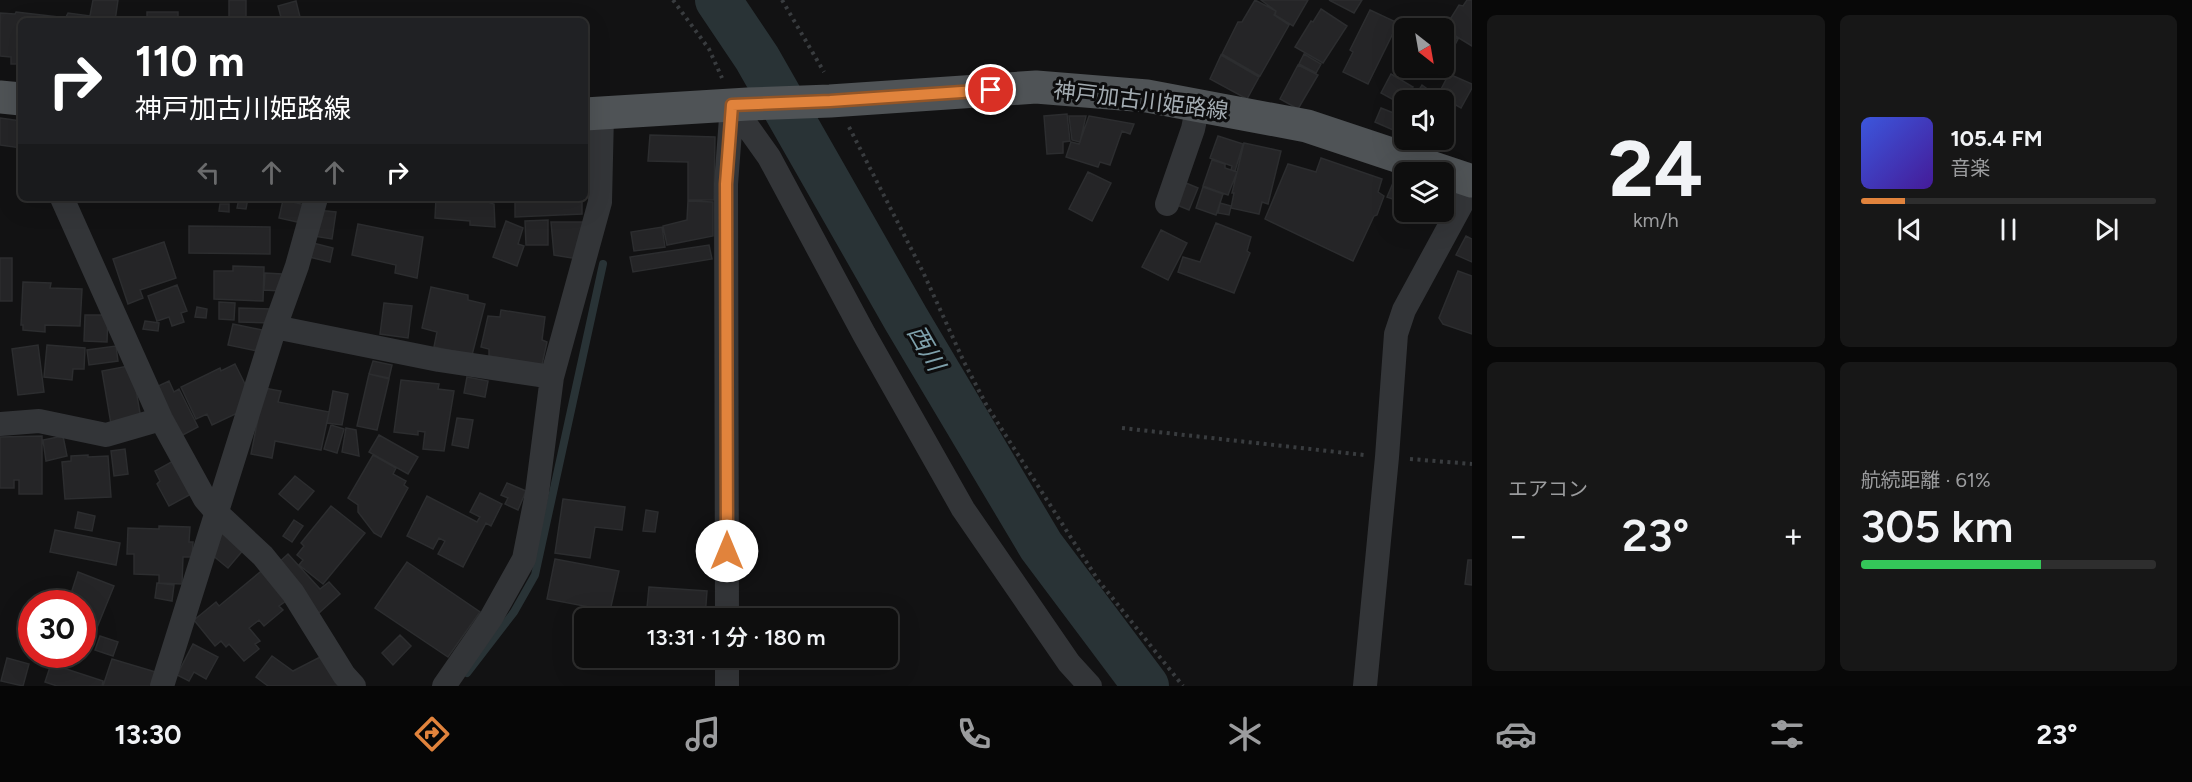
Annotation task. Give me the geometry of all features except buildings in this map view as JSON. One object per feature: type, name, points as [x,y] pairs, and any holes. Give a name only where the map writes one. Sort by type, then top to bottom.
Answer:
[{"type":"main road","name":"神戸加古川姫路線","points":[[593,114],[1036,87],[1148,96],[1307,126],[1472,183]]},
{"type":"main road","points":[[0,97],[18,99]]},
{"type":"street","points":[[727,608],[726,184],[740,105]]},
{"type":"street","points":[[740,105],[864,334],[963,509],[1069,663],[1090,686]]},
{"type":"street","points":[[1167,204],[1193,129],[1198,105]]},
{"type":"street","points":[[444,686],[490,618],[524,559],[537,493],[552,377],[600,202],[593,114]]},
{"type":"street","points":[[1365,686],[1387,457],[1396,334],[1404,310],[1472,183]]},
{"type":"street","points":[[63,201],[161,419],[205,499],[263,556],[293,593],[344,675],[354,686]]},
{"type":"street","points":[[162,686],[275,327],[297,266],[315,201]]},
{"type":"street","points":[[275,327],[439,360],[552,377]]},
{"type":"street","points":[[0,424],[39,421],[106,435],[161,419]]},
{"type":"street","points":[[727,668],[727,686]]},
{"type":"path","points":[[673,0],[709,49],[740,105]]},
{"type":"path","points":[[782,0],[923,272],[987,406],[1098,580],[1184,686]]},
{"type":"path","points":[[1122,428],[1472,464]]},
{"type":"waterway","name":"西川","points":[[718,0],[757,58],[906,319],[1041,546],[1146,686]]},
{"type":"waterway","points":[[467,673],[514,612],[535,575],[603,264]]},
{"type":"route","points":[[727,551],[726,184],[732,105],[991,90]]}]
